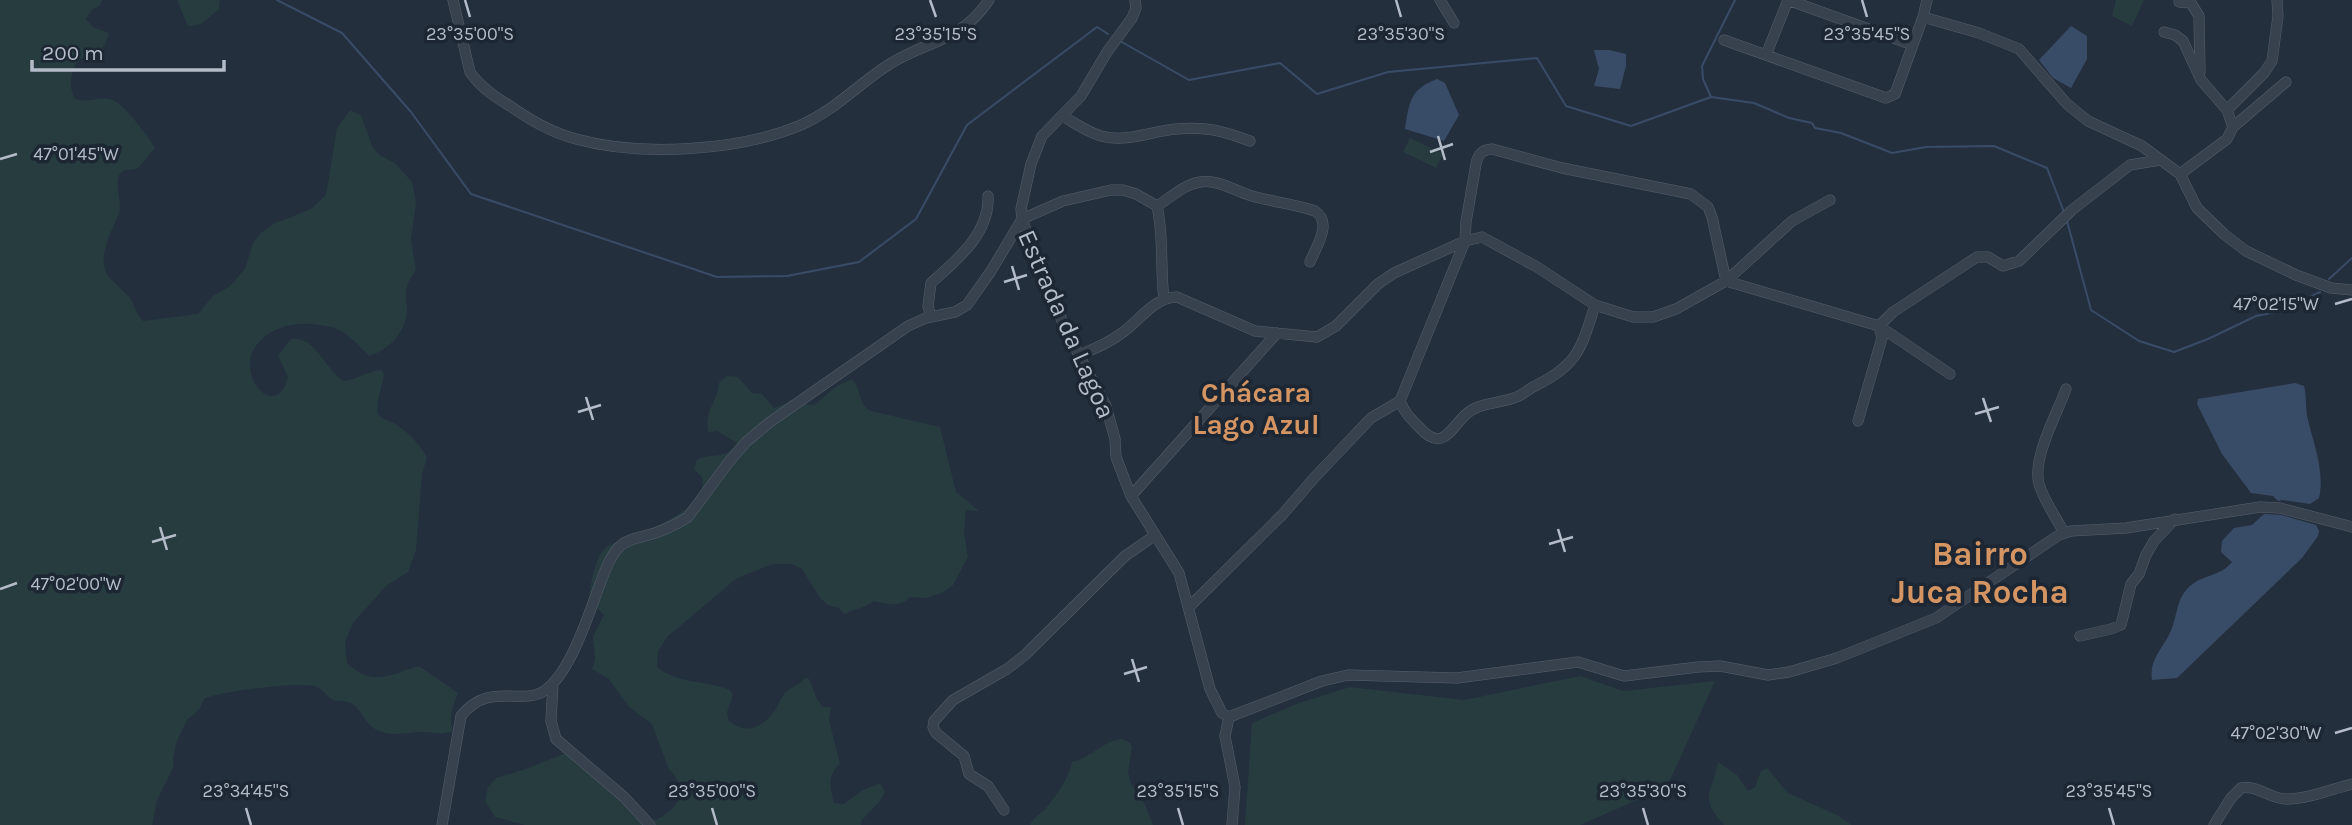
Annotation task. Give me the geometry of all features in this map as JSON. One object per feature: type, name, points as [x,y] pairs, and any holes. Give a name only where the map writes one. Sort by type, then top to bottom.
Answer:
[{"type":"street","points":[[453,0],[470,72],[495,96],[523,115],[549,130],[597,144],[691,149],[748,141],[800,125],[822,115],[889,65],[962,30],[974,20],[989,0]]},
{"type":"street","name":"Estrada da Lagoa","points":[[1135,0],[1136,8],[1081,96],[1042,136],[1036,149],[1021,219],[1069,337],[1106,406],[1115,439],[1116,457],[1131,496],[1179,573],[1210,689],[1222,713],[1229,717]]},
{"type":"street","points":[[1440,0],[1454,23]]},
{"type":"street","points":[[1766,55],[1788,0],[1913,45]]},
{"type":"street","points":[[1724,40],[1886,98],[1895,94],[1927,0]]},
{"type":"street","points":[[2227,110],[2264,73],[2272,61],[2278,16],[2277,0]]},
{"type":"street","points":[[2179,2],[2192,3],[2199,16],[2201,80]]},
{"type":"street","points":[[1923,17],[1979,33],[2019,50],[2067,104],[2088,121],[2142,146],[2180,174],[2197,208],[2246,251],[2305,279],[2331,288],[2352,290]]},
{"type":"street","points":[[2164,32],[2183,41],[2201,80],[2227,110],[2233,127]]},
{"type":"street","points":[[2180,174],[2227,139],[2233,127],[2286,82]]},
{"type":"street","points":[[1062,116],[1103,136],[1147,135],[1175,129],[1199,128],[1220,130],[1250,141]]},
{"type":"street","points":[[1189,607],[1283,514],[1371,418],[1400,401],[1465,241],[1478,156],[1482,152],[1492,149],[1562,168],[1691,194],[1708,207],[1726,281]]},
{"type":"street","points":[[1879,326],[1893,312],[1977,257],[1988,257],[2003,266],[2019,261],[2072,210],[2130,165],[2160,160]]},
{"type":"street","points":[[1157,206],[1180,191],[1204,181],[1231,187],[1250,196],[1315,211],[1321,215],[1324,225],[1310,262]]},
{"type":"street","points":[[442,825],[461,716],[471,704],[499,695],[540,694],[553,684],[569,658],[607,567],[619,547],[688,517],[737,452],[770,422],[908,326],[955,312],[967,305],[991,271],[1021,219],[1063,201],[1111,190],[1136,194],[1157,206],[1160,215],[1160,271],[1164,299]]},
{"type":"street","points":[[931,317],[928,306],[931,283],[960,259],[989,211],[988,196]]},
{"type":"street","points":[[1080,355],[1115,338],[1164,299],[1177,297],[1255,331],[1306,337],[1324,334],[1386,279],[1411,264],[1465,241],[1482,237],[1537,267],[1595,306],[1633,317],[1653,317],[1676,309],[1726,281],[1792,221],[1830,200]]},
{"type":"street","points":[[1726,281],[1879,326],[1950,374]]},
{"type":"street","points":[[1400,401],[1406,414],[1426,435],[1433,439],[1442,439],[1476,408],[1518,397],[1563,370],[1585,340],[1595,306]]},
{"type":"street","points":[[1858,421],[1882,338],[1879,326]]},
{"type":"street","points":[[1131,496],[1277,333]]},
{"type":"street","points":[[2064,533],[2038,477],[2041,454],[2066,389]]},
{"type":"street","points":[[1232,825],[1235,787],[1225,736],[1229,717],[1322,681],[1348,675],[1457,678],[1578,662],[1624,676],[1710,666],[1768,675],[1789,672],[1837,658],[1936,618],[2064,533],[2126,528],[2270,507],[2352,527]]},
{"type":"street","points":[[2080,636],[2121,625],[2131,584],[2139,574],[2146,555],[2154,541],[2176,519]]},
{"type":"street","points":[[1004,810],[988,786],[969,775],[964,756],[936,733],[934,721],[953,700],[1007,669],[1025,655],[1125,556],[1154,536]]},
{"type":"street","points":[[553,684],[551,721],[556,738],[624,797],[650,825]]},
{"type":"street","points":[[2214,825],[2231,798],[2241,788],[2256,788],[2283,799],[2352,784]]},
{"type":"green space","points":[[0,0],[102,0],[86,19],[93,27],[109,33],[101,49],[77,61],[71,84],[75,99],[109,99],[121,105],[155,148],[138,168],[125,170],[120,174],[120,208],[104,255],[106,272],[130,298],[143,321],[198,314],[213,296],[230,286],[245,269],[253,243],[261,233],[273,224],[311,209],[326,195],[337,128],[350,110],[361,115],[372,146],[379,155],[395,163],[412,182],[416,202],[411,240],[416,270],[407,288],[406,320],[395,340],[383,350],[369,356],[337,329],[322,325],[294,324],[276,330],[261,340],[253,351],[250,364],[255,383],[260,390],[272,396],[284,388],[288,377],[278,356],[291,339],[307,342],[343,381],[381,370],[384,374],[378,399],[378,414],[410,436],[427,458],[422,474],[416,550],[408,572],[386,586],[353,623],[345,642],[347,663],[373,677],[419,666],[458,693],[451,716],[453,731],[395,734],[383,732],[371,726],[356,706],[334,701],[319,688],[309,685],[225,693],[204,699],[199,710],[187,720],[177,741],[174,766],[157,800],[152,825],[0,825]]},
{"type":"green space","points":[[177,0],[220,0],[219,9],[201,24],[188,26]]},
{"type":"green space","points":[[2116,0],[2144,0],[2132,26],[2112,16]]},
{"type":"green space","points":[[1410,138],[1443,154],[1436,168],[1403,152]]},
{"type":"green space","points":[[727,376],[738,377],[752,393],[762,394],[774,408],[787,403],[814,405],[837,386],[852,379],[864,404],[871,411],[940,427],[956,492],[979,511],[966,510],[964,533],[968,557],[953,585],[944,592],[926,598],[910,597],[897,604],[874,601],[844,614],[839,608],[828,605],[820,598],[802,569],[792,564],[773,564],[737,578],[668,636],[658,651],[657,667],[665,672],[730,690],[733,695],[727,712],[729,721],[742,728],[760,725],[775,710],[787,691],[805,678],[809,679],[823,707],[831,707],[829,720],[840,764],[831,777],[834,803],[844,804],[861,791],[880,783],[885,792],[861,821],[861,825],[525,825],[495,817],[485,801],[488,787],[496,778],[571,751],[621,797],[642,823],[666,814],[682,795],[681,785],[668,767],[652,724],[629,707],[608,678],[592,669],[595,659],[593,637],[604,615],[589,598],[596,565],[605,549],[615,543],[637,540],[694,502],[702,486],[702,477],[694,469],[697,460],[723,454],[737,443],[717,431],[708,432],[708,417],[719,383]]},
{"type":"green space","points":[[1580,676],[1623,691],[1715,681],[1667,787],[1580,825],[1245,825],[1252,723],[1299,703],[1350,687],[1464,700]]},
{"type":"green space","points":[[1122,739],[1132,747],[1128,772],[1153,825],[1030,825],[1058,792],[1072,762],[1108,743]]},
{"type":"green space","points":[[1718,762],[1737,775],[1748,791],[1755,787],[1761,771],[1767,768],[1788,793],[1837,815],[1852,825],[1724,825],[1709,801]]},
{"type":"water","points":[[2071,26],[2087,36],[2087,59],[2071,88],[2053,78],[2039,60]]},
{"type":"water","points":[[1594,50],[1626,54],[1620,89],[1594,86],[1599,69]]},
{"type":"water","points":[[1437,79],[1445,83],[1459,115],[1444,141],[1405,129],[1412,98],[1421,87]]},
{"type":"water","points":[[2295,383],[2304,386],[2307,416],[2320,468],[2319,498],[2310,504],[2278,501],[2273,496],[2251,493],[2222,454],[2197,404],[2198,399]]},
{"type":"water","points":[[2264,514],[2282,515],[2316,525],[2318,536],[2302,558],[2177,678],[2152,680],[2154,661],[2172,629],[2185,591],[2195,582],[2227,567],[2232,562],[2221,552],[2222,541],[2234,528],[2252,525]]},
{"type":"waterway","points":[[277,0],[342,33],[411,112],[471,194],[717,277],[787,276],[859,262],[916,219],[967,125],[1097,27],[1108,34]]},
{"type":"waterway","points":[[1711,97],[1703,79],[1702,66],[1735,0]]},
{"type":"waterway","points":[[1120,41],[1189,80],[1280,63],[1317,94],[1388,72],[1537,58],[1566,106],[1631,126],[1711,97],[1754,103],[1789,118],[1812,123],[1815,128],[1841,133],[1892,153],[1926,147],[1994,146],[2047,168],[2064,212]]},
{"type":"waterway","points":[[2067,221],[2091,310],[2139,341],[2174,352],[2256,316],[2281,311],[2320,292]]},
{"type":"waterway","points":[[2329,279],[2352,258]]},
{"type":"district","name":"Chácara Lago Azul","points":[[1256,408]]},
{"type":"district","name":"Bairro Juca Rocha","points":[[1980,572]]}]
